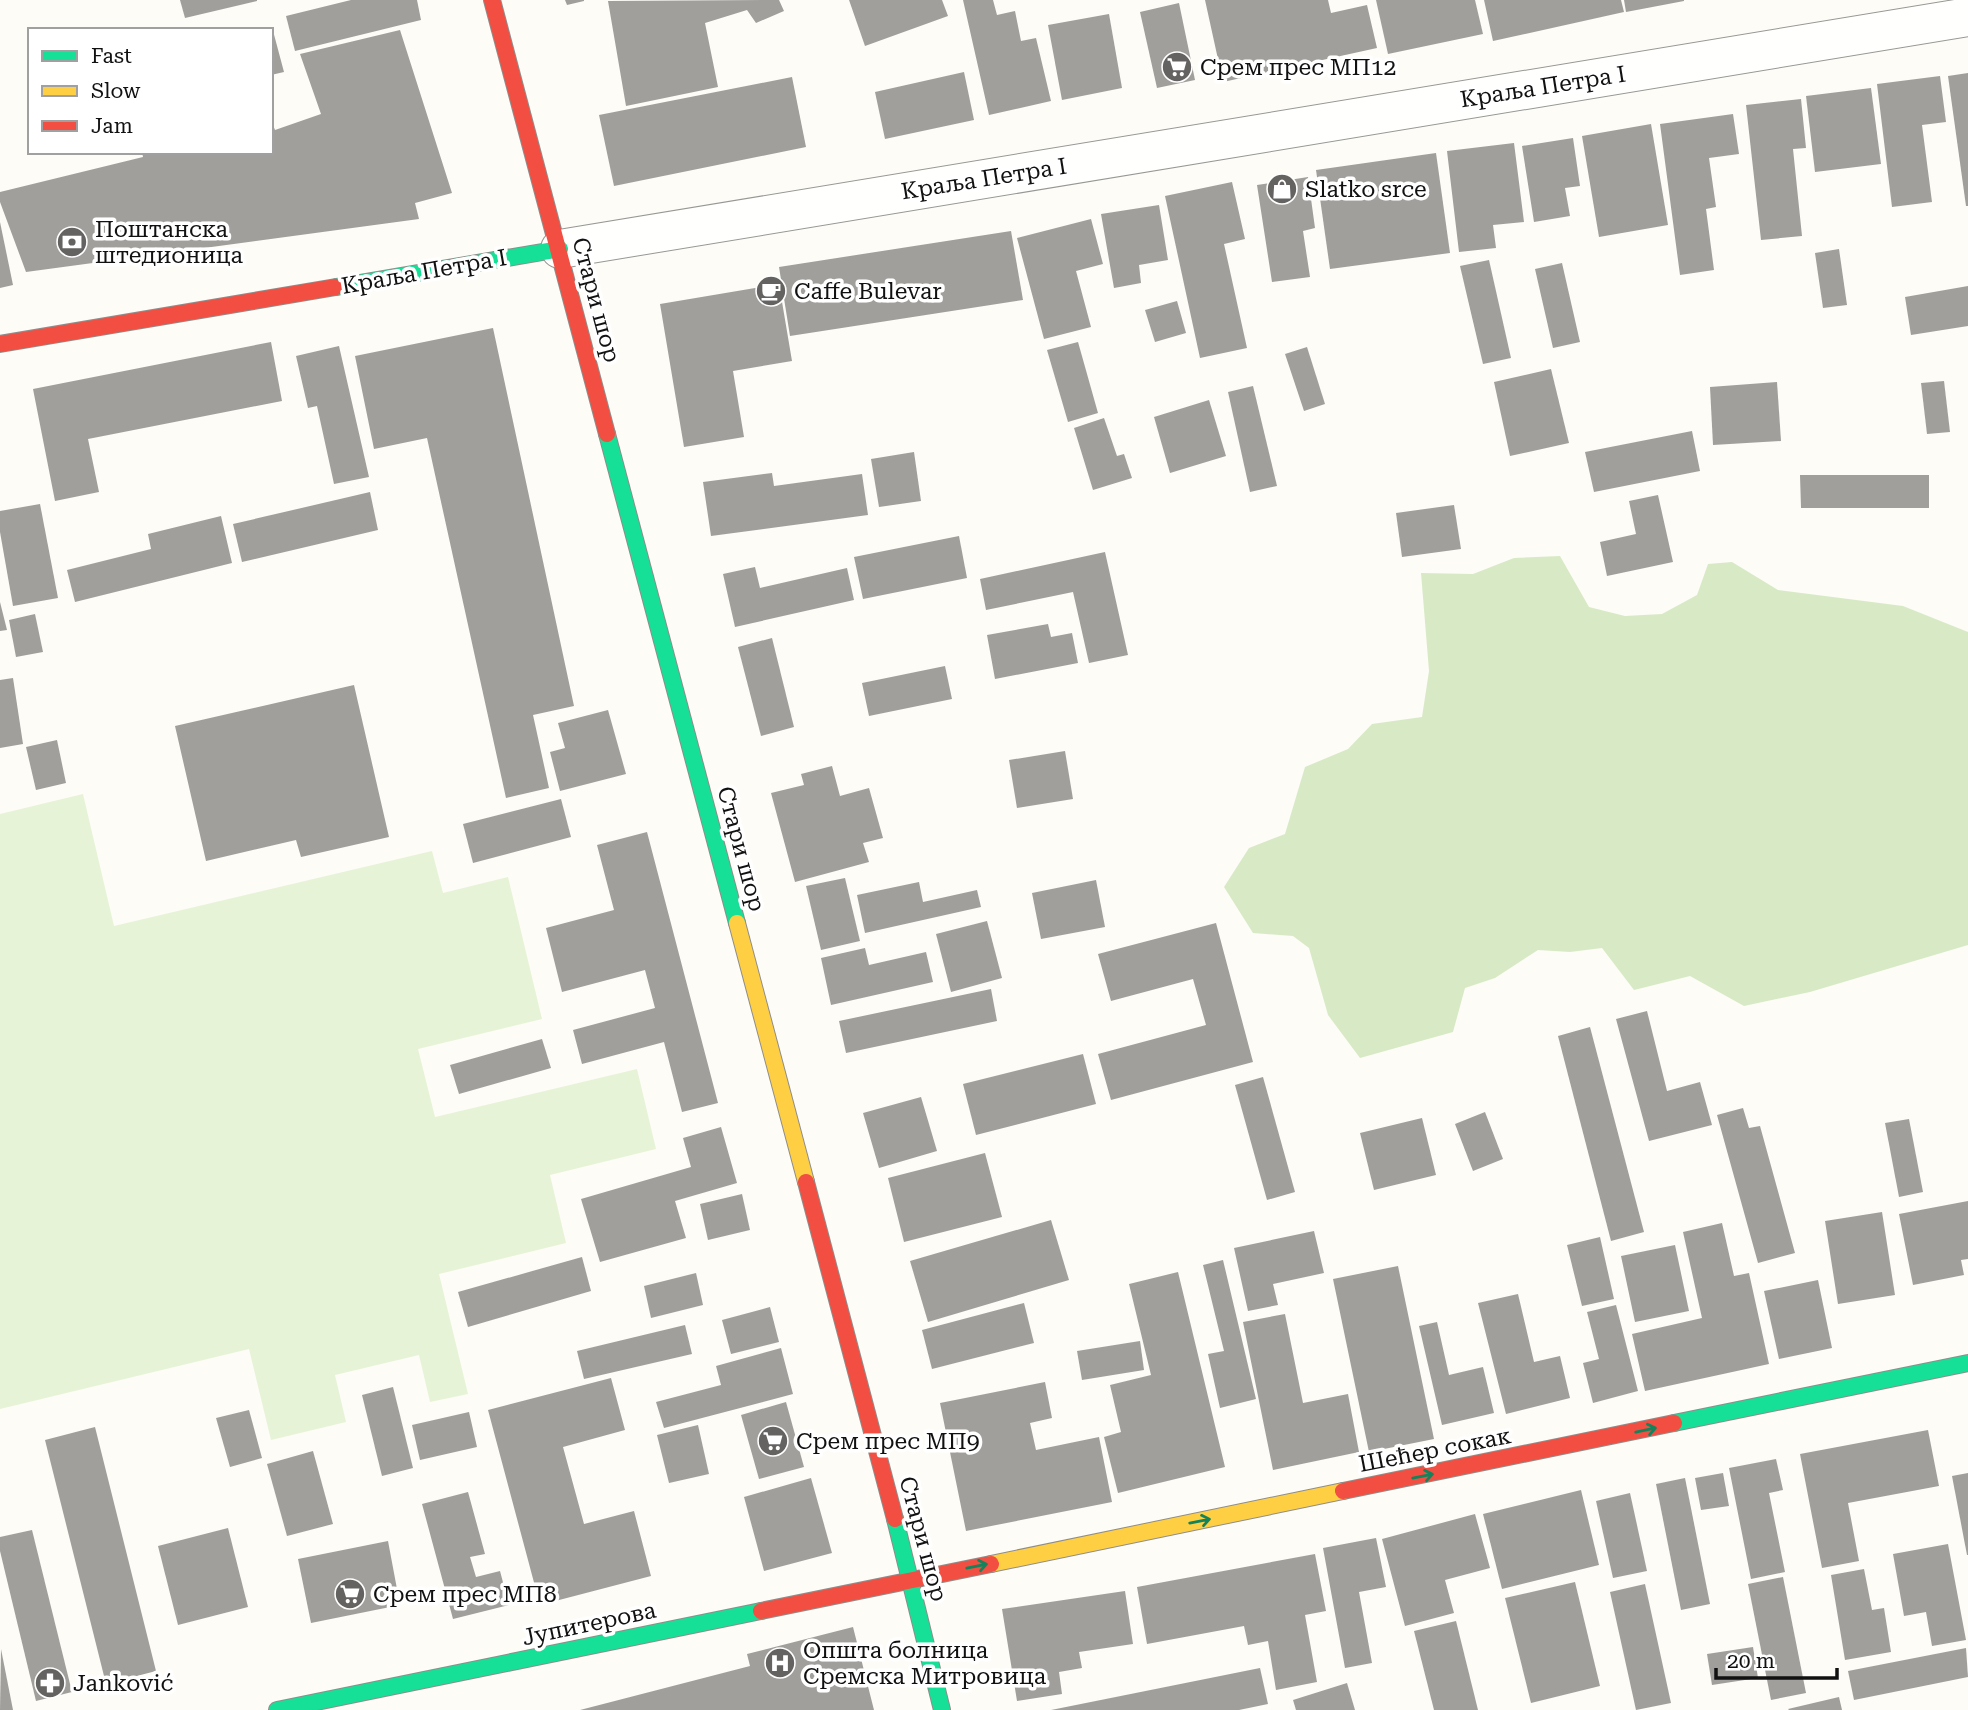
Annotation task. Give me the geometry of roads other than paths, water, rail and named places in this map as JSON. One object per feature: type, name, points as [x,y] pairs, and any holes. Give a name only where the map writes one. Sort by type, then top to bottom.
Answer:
[{"type":"street","name":"Стари шор","points":[[492,0],[560,249],[910,1579],[942,1710]]},
{"type":"street","name":"Краља Петра I","points":[[0,344],[1968,17]]},
{"type":"street","name":"Шећер сокак","points":[[910,1579],[1968,1363]]},
{"type":"street","name":"Јупитерова","points":[[277,1710],[910,1579]]},
{"type":"place","name":"Срем прес МП12","points":[[1177,67]]},
{"type":"place","name":"Slatko srce","points":[[1282,189]]},
{"type":"place","name":"Поштанска штедионица","points":[[72,242]]},
{"type":"place","name":"Caffe Bulevar","points":[[771,291]]},
{"type":"place","name":"Срем прес МП9","points":[[773,1441]]},
{"type":"place","name":"Срем прес МП8","points":[[350,1594]]},
{"type":"place","name":"Општа болница Сремска Митровица","points":[[780,1663]]},
{"type":"place","name":"Janković","points":[[50,1683]]}]
